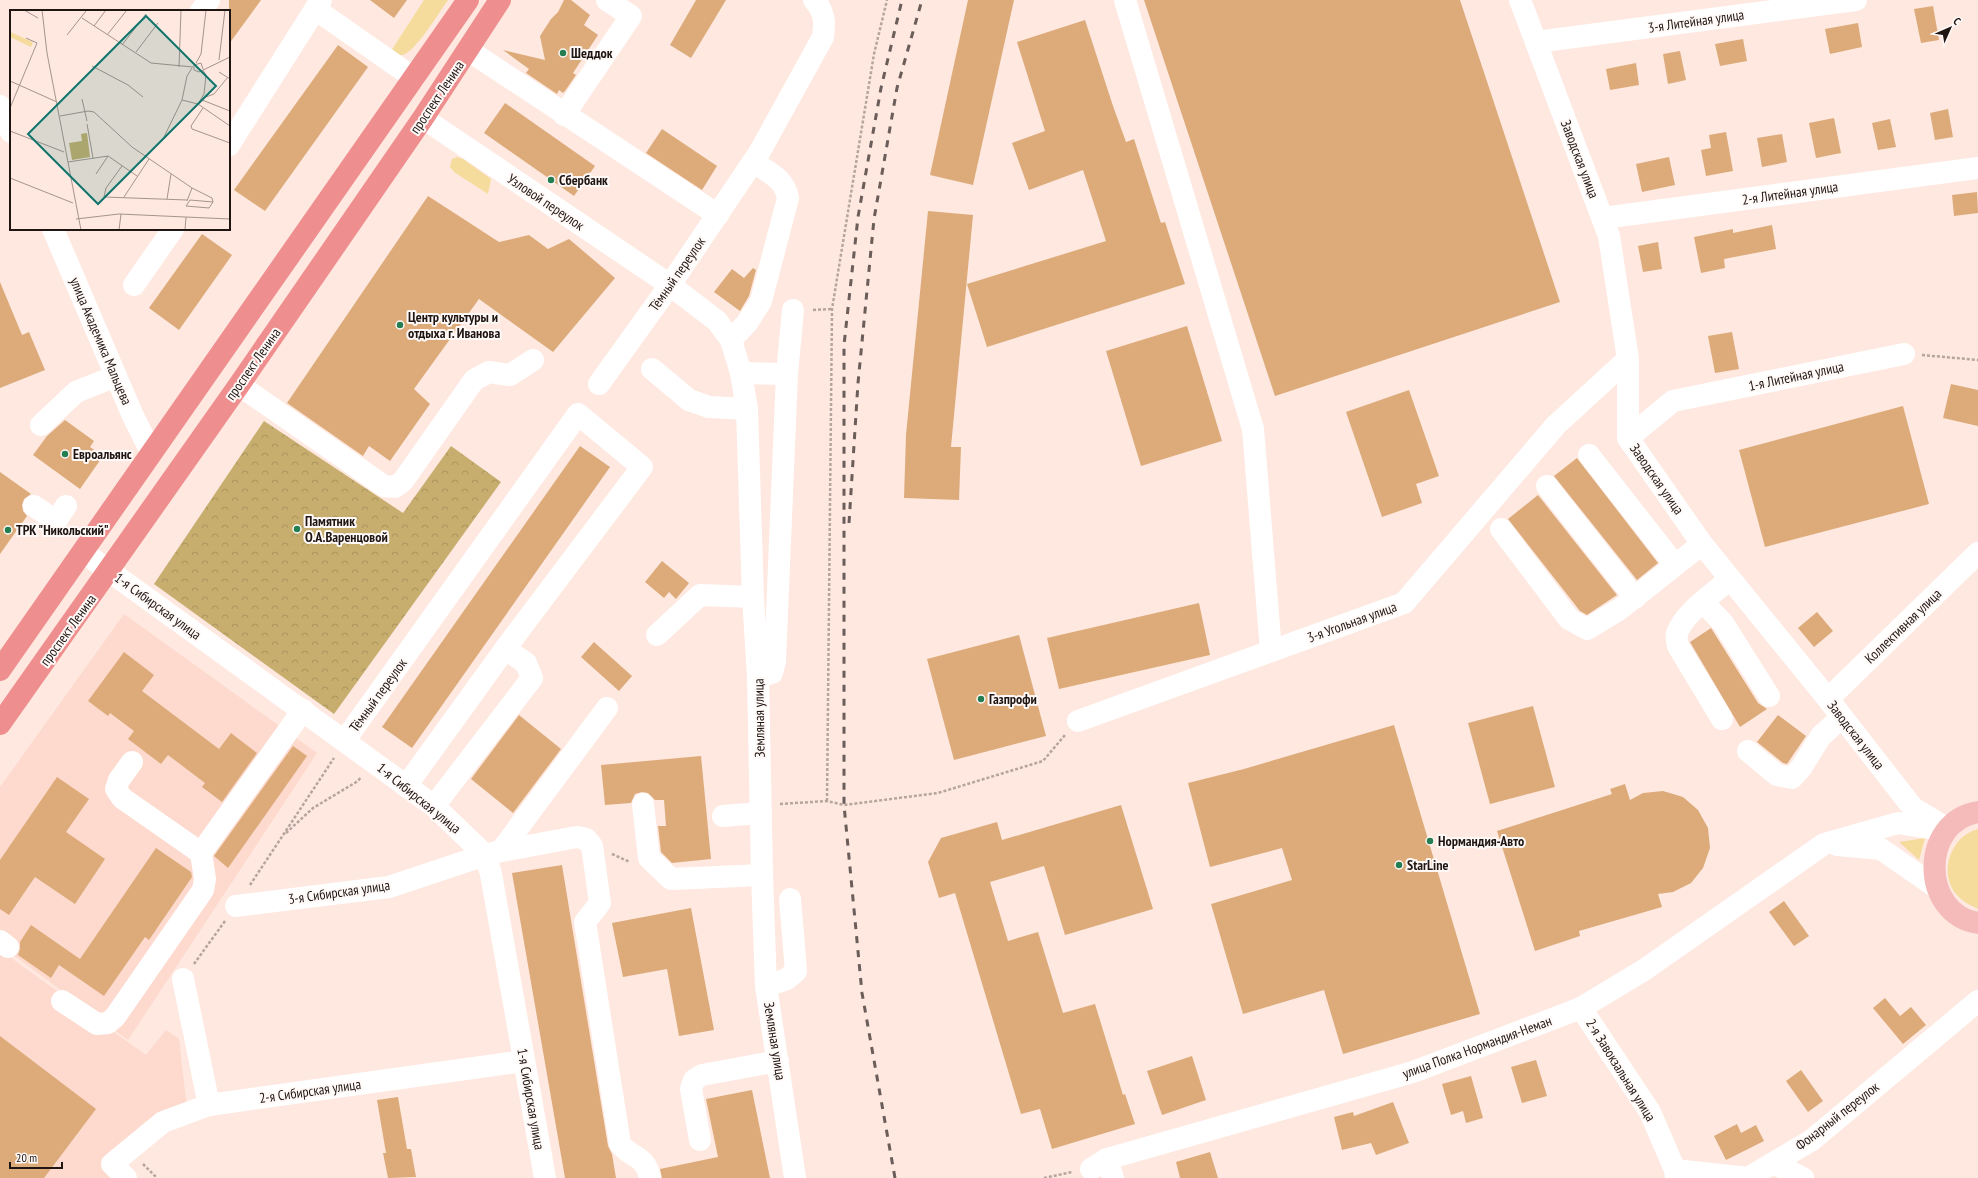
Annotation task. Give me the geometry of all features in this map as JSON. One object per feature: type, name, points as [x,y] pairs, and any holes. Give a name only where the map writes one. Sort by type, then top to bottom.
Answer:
[{"type":"highway","name":"проспект Ленина","points":[[0,670],[468,0]]},
{"type":"highway","name":"проспект Ленина","points":[[0,724],[110,571],[239,386],[423,118],[500,0]]},
{"type":"highway","points":[[151,452],[176,475]]},
{"type":"main road","points":[[1978,812],[1960,819],[1948,830],[1939,843],[1934,858],[1933,873],[1937,888],[1945,903],[1958,915],[1978,923]]},
{"type":"street","points":[[202,10],[209,0]]},
{"type":"street","points":[[564,115],[631,16],[607,0]]},
{"type":"street","name":"Тёмный переулок","points":[[599,384],[670,285],[753,162],[823,37],[825,20],[822,8],[814,0]]},
{"type":"street","points":[[1124,0],[1253,429],[1271,651]]},
{"type":"street","name":"Заводская улица","points":[[1520,0],[1609,236],[1628,359],[1628,438],[1702,544],[1828,699],[1913,808],[1948,830]]},
{"type":"street","name":"3-я Литейная улица","points":[[1536,42],[1856,0]]},
{"type":"street","points":[[230,143],[318,5],[414,78]]},
{"type":"street","points":[[468,50],[564,115],[718,215]]},
{"type":"street","points":[[0,106],[10,130]]},
{"type":"street","name":"Узловой переулок","points":[[423,118],[670,285]]},
{"type":"street","points":[[731,340],[746,323],[761,301],[788,198],[786,188],[779,179],[753,162]]},
{"type":"street","name":"2-я Литейная улица","points":[[1602,218],[1978,168]]},
{"type":"street","name":"улица Академика Мальцева","points":[[53,230],[133,416],[151,452]]},
{"type":"street","points":[[134,285],[172,230]]},
{"type":"street","name":"Земляная улица","points":[[670,285],[717,321],[731,340],[741,373],[747,409],[753,597],[767,808],[762,875],[766,986],[795,1178]]},
{"type":"street","points":[[758,677],[772,673],[775,661],[787,374],[793,310]]},
{"type":"street","name":"1-я Литейная улица","points":[[1628,438],[1673,401],[1904,354]]},
{"type":"street","name":"3-я Угольная улица","points":[[1078,721],[1404,603],[1556,425],[1628,359]]},
{"type":"street","points":[[239,386],[384,486],[394,487],[404,481],[474,380],[489,372],[510,375],[532,360]]},
{"type":"street","points":[[652,369],[689,400],[709,407],[747,409]]},
{"type":"street","points":[[741,373],[787,374]]},
{"type":"street","points":[[41,425],[76,392],[116,376]]},
{"type":"street","name":"Тёмный переулок","points":[[345,740],[578,414],[642,467],[505,649]]},
{"type":"street","points":[[1589,456],[1675,566]]},
{"type":"street","points":[[1547,486],[1635,598]]},
{"type":"street","points":[[34,506],[56,521],[66,506]]},
{"type":"street","points":[[1501,529],[1568,619],[1587,629],[1635,598],[1702,544]]},
{"type":"street","name":"1-я Сибирская улица","points":[[83,552],[345,740],[434,806],[493,853],[491,874],[544,1178]]},
{"type":"street","name":"Коллективная улица","points":[[1828,699],[1978,553]]},
{"type":"street","points":[[1722,720],[1678,646],[1677,634],[1685,621],[1703,602],[1730,579]]},
{"type":"street","points":[[657,635],[700,595],[753,597]]},
{"type":"street","points":[[1703,602],[1723,623],[1769,696]]},
{"type":"street","points":[[406,786],[505,649],[526,663],[532,678],[434,806]]},
{"type":"street","points":[[493,853],[608,708]]},
{"type":"street","points":[[62,1001],[97,1024],[108,1023],[115,1016],[203,890],[205,879],[201,853],[303,710]]},
{"type":"street","points":[[1748,751],[1776,775],[1792,778],[1801,768],[1821,736],[1842,717]]},
{"type":"street","points":[[132,762],[119,780],[116,788],[122,798],[201,853]]},
{"type":"street","points":[[643,804],[649,858],[671,879],[762,875]]},
{"type":"street","points":[[723,816],[767,808]]},
{"type":"street","name":"улица Полка Нормандия-Неман","points":[[1103,1169],[1413,1072],[1581,1008],[1644,970],[1824,844],[1898,823],[1948,830]]},
{"type":"street","name":"3-я Сибирская улица","points":[[236,906],[389,887],[493,853],[577,836],[586,839],[592,846],[600,903],[585,922],[620,1144],[625,1151],[642,1159],[648,1170],[650,1178]]},
{"type":"street","points":[[1824,844],[1881,849],[1937,888]]},
{"type":"street","points":[[766,986],[787,980],[796,971],[790,899]]},
{"type":"street","points":[[183,978],[209,1105]]},
{"type":"street","name":"Фонарный переулок","points":[[1676,1174],[1748,1178],[1812,1140],[1978,1001]]},
{"type":"street","name":"2-я Завокзальная улица","points":[[1581,1008],[1650,1112],[1676,1174]]},
{"type":"street","points":[[700,1140],[691,1089],[694,1080],[702,1075],[778,1061]]},
{"type":"street","name":"2-я Сибирская улица","points":[[119,1171],[163,1122],[209,1105],[524,1062]]},
{"type":"street","points":[[1773,1163],[1803,1178]]},
{"type":"path","points":[[827,801],[832,310],[874,54],[887,0]]},
{"type":"path","points":[[1904,354],[1978,360]]},
{"type":"path","points":[[767,808],[827,801],[844,805],[938,793],[1043,761],[1078,721]]},
{"type":"path","name":"Тёмный переулок","points":[[183,978],[236,906],[345,740]]},
{"type":"path","points":[[282,836],[313,808],[358,781]]},
{"type":"path","points":[[1044,1178],[1103,1169]]},
{"type":"shaded area","points":[[424,0],[448,0],[420,40],[407,53],[402,55],[395,54],[391,51]]},
{"type":"shaded area","points":[[457,157],[463,159],[491,179],[488,194],[454,172],[450,167],[452,159]]},
{"type":"shaded area","points":[[124,614],[317,753],[128,1040],[0,945],[0,787]]},
{"type":"shaded area","points":[[1978,829],[1978,909],[1957,895],[1951,886],[1948,877],[1948,867],[1954,847],[1960,839],[1968,833]]},
{"type":"shaded area","points":[[1925,838],[1919,860],[1899,842]]},
{"type":"shaded area","points":[[0,950],[146,1055],[166,1030],[179,1039],[188,1118],[143,1136],[121,1178],[0,1178]]},
{"type":"green space","points":[[264,421],[403,513],[451,446],[501,482],[334,714],[154,584]]},
{"type":"building","points":[[229,0],[261,0],[230,43]]},
{"type":"building","points":[[370,0],[407,0],[394,18]]},
{"type":"building","name":"Шеддок","points":[[564,0],[571,0],[590,15],[584,25],[598,35],[573,73],[576,75],[565,91],[563,93],[559,90],[557,94],[526,73],[529,69],[503,50],[545,60],[540,36],[551,19],[558,12]]},
{"type":"building","points":[[696,0],[726,0],[691,58],[670,45]]},
{"type":"building","points":[[968,0],[1014,0],[973,185],[930,175]]},
{"type":"building","points":[[1144,0],[1460,0],[1560,302],[1275,396]]},
{"type":"building","points":[[1933,6],[1939,40],[1921,43],[1914,9]]},
{"type":"building","points":[[1085,20],[1126,142],[1134,139],[1161,223],[1165,222],[1185,284],[987,347],[967,284],[1106,241],[1083,170],[1029,190],[1012,143],[1045,131],[1017,42]]},
{"type":"building","points":[[1858,23],[1862,47],[1830,54],[1825,29]]},
{"type":"building","points":[[1743,39],[1747,61],[1720,66],[1715,44]]},
{"type":"building","points":[[338,45],[368,67],[265,211],[234,190]]},
{"type":"building","points":[[1680,51],[1686,80],[1668,84],[1663,54]]},
{"type":"building","points":[[1636,63],[1639,85],[1610,90],[1606,69]]},
{"type":"building","points":[[505,103],[595,166],[574,196],[484,133]]},
{"type":"building","points":[[1948,109],[1953,137],[1935,140],[1930,113]]},
{"type":"building","points":[[1834,118],[1841,153],[1816,158],[1809,123]]},
{"type":"building","points":[[1890,119],[1896,147],[1878,150],[1872,123]]},
{"type":"building","points":[[662,129],[717,166],[702,190],[646,153]]},
{"type":"building","points":[[1726,132],[1733,171],[1706,176],[1701,150],[1711,148],[1709,135]]},
{"type":"building","points":[[1782,134],[1787,162],[1762,167],[1757,138]]},
{"type":"building","points":[[1669,157],[1675,185],[1642,192],[1636,164]]},
{"type":"building","points":[[1977,192],[1978,213],[1954,216],[1952,195]]},
{"type":"building","name":"Центр культуры и отдыха г. Иванова","points":[[428,196],[499,242],[529,235],[548,249],[569,239],[615,278],[553,352],[479,299],[414,389],[430,404],[390,461],[369,446],[363,456],[287,403]]},
{"type":"building","points":[[928,211],[973,215],[951,447],[961,447],[959,500],[904,498],[906,435]]},
{"type":"building","points":[[1772,225],[1776,249],[1724,259],[1725,268],[1701,273],[1694,237],[1733,229],[1733,233]]},
{"type":"building","points":[[202,234],[232,255],[179,330],[149,308]]},
{"type":"building","points":[[1658,242],[1662,269],[1643,272],[1638,246]]},
{"type":"building","points":[[753,268],[756,270],[749,296],[740,311],[714,292],[732,269],[744,278]]},
{"type":"building","points":[[0,282],[22,335],[29,332],[45,370],[0,388]]},
{"type":"building","points":[[1187,326],[1222,441],[1141,466],[1106,351]]},
{"type":"building","points":[[1732,332],[1739,369],[1715,373],[1708,336]]},
{"type":"building","points":[[1951,384],[1978,390],[1978,426],[1943,418]]},
{"type":"building","points":[[1409,390],[1439,476],[1416,484],[1422,503],[1382,517],[1346,412]]},
{"type":"building","points":[[1903,406],[1929,504],[1765,547],[1739,450]]},
{"type":"building","name":"Евроальянс","points":[[65,420],[94,441],[90,447],[103,456],[80,489],[33,455],[47,436]]},
{"type":"building","points":[[580,446],[610,467],[412,748],[382,727]]},
{"type":"building","points":[[1577,458],[1658,563],[1637,580],[1554,476]]},
{"type":"building","name":"ТРК \"Никольский\"","points":[[0,472],[31,494],[24,499],[22,505],[23,511],[27,516],[0,554]]},
{"type":"building","points":[[1538,495],[1617,595],[1587,615],[1580,611],[1508,519]]},
{"type":"building","points":[[662,561],[689,583],[676,599],[669,592],[664,598],[645,582]]},
{"type":"building","points":[[1199,603],[1210,655],[1059,689],[1047,638]]},
{"type":"building","points":[[1817,612],[1833,631],[1814,647],[1798,628]]},
{"type":"building","points":[[1711,628],[1758,703],[1767,709],[1740,727],[1690,642]]},
{"type":"building","points":[[1019,635],[1046,736],[954,760],[927,659]]},
{"type":"building","points":[[594,642],[632,676],[619,691],[581,657]]},
{"type":"building","points":[[124,652],[154,675],[142,691],[219,749],[231,733],[257,753],[222,802],[202,787],[205,783],[168,755],[161,764],[128,739],[134,731],[110,713],[108,716],[88,701]]},
{"type":"building","points":[[1533,706],[1555,787],[1490,804],[1468,723]]},
{"type":"building","points":[[519,715],[561,749],[513,813],[471,779]]},
{"type":"building","points":[[1778,715],[1806,736],[1787,764],[1783,763],[1757,742]]},
{"type":"building","points":[[1394,725],[1480,1014],[1343,1054],[1324,990],[1243,1014],[1211,904],[1292,880],[1282,848],[1210,867],[1188,783],[1244,769]]},
{"type":"building","points":[[293,746],[307,756],[228,868],[214,856]]},
{"type":"building","points":[[701,756],[711,859],[672,863],[661,852],[658,826],[666,826],[664,800],[655,800],[648,793],[642,792],[635,794],[631,803],[605,805],[601,765]]},
{"type":"building","points":[[57,777],[89,799],[66,832],[105,859],[75,904],[35,877],[9,915],[0,909],[0,860]]},
{"type":"building","points":[[1625,784],[1630,800],[1643,793],[1663,791],[1683,797],[1698,810],[1708,828],[1710,848],[1703,868],[1691,883],[1673,892],[1658,894],[1662,907],[1579,931],[1580,936],[1535,951],[1497,831],[1612,794],[1610,789]]},
{"type":"building","points":[[1121,805],[1153,909],[1065,935],[1044,866],[990,882],[1008,941],[1038,932],[1063,1013],[1095,1004],[1123,1095],[1125,1094],[1135,1124],[1052,1149],[1040,1109],[1021,1114],[955,893],[939,898],[928,862],[941,838],[997,822],[1002,840]]},
{"type":"building","points":[[156,848],[191,872],[192,877],[149,940],[145,937],[104,996],[59,965],[51,978],[18,955],[20,942],[31,925],[80,959]]},
{"type":"building","points":[[562,865],[608,1146],[612,1154],[616,1178],[565,1178],[512,873]]},
{"type":"building","points":[[1784,901],[1809,936],[1794,946],[1769,912]]},
{"type":"building","points":[[691,908],[714,1030],[679,1036],[667,969],[623,977],[612,923]]},
{"type":"building","points":[[1885,998],[1900,1016],[1911,1007],[1926,1025],[1903,1044],[1873,1008]]},
{"type":"building","points":[[0,1036],[96,1109],[44,1178],[0,1178]]},
{"type":"building","points":[[1192,1056],[1206,1100],[1162,1115],[1147,1071]]},
{"type":"building","points":[[1536,1060],[1547,1096],[1522,1103],[1511,1067]]},
{"type":"building","points":[[1801,1070],[1823,1101],[1808,1112],[1786,1081]]},
{"type":"building","points":[[1471,1076],[1483,1118],[1466,1123],[1463,1111],[1451,1115],[1442,1084]]},
{"type":"building","points":[[752,1090],[770,1178],[662,1178],[660,1169],[718,1157],[706,1099]]},
{"type":"building","points":[[398,1097],[407,1149],[411,1149],[416,1177],[388,1178],[383,1153],[386,1153],[377,1100]]},
{"type":"building","points":[[1393,1102],[1409,1143],[1376,1155],[1371,1143],[1342,1150],[1334,1117],[1353,1112],[1354,1116]]},
{"type":"building","points":[[1737,1124],[1741,1133],[1756,1125],[1764,1141],[1726,1160],[1714,1136]]},
{"type":"building","points":[[1210,1152],[1218,1178],[1180,1178],[1176,1162]]},
{"type":"railway","points":[[895,1178],[862,993],[844,805],[844,345],[858,217],[881,88],[902,0]]},
{"type":"railway","points":[[849,523],[858,383],[874,219],[897,88],[922,0]]},
{"type":"place","name":"Шеддок","points":[[563,53]]},
{"type":"place","name":"Сбербанк","points":[[551,180]]},
{"type":"place","name":"Центр культуры и отдыха г. Иванова","points":[[400,325]]},
{"type":"place","name":"Евроальянс","points":[[65,454]]},
{"type":"place","name":"Памятник О.А.Варенцовой","points":[[297,529]]},
{"type":"place","name":"ТРК \"Никольский\"","points":[[8,530]]},
{"type":"place","name":"Газпрофи","points":[[981,699]]},
{"type":"place","name":"Нормандия-Авто","points":[[1430,841]]},
{"type":"place","name":"StarLine","points":[[1399,865]]}]
